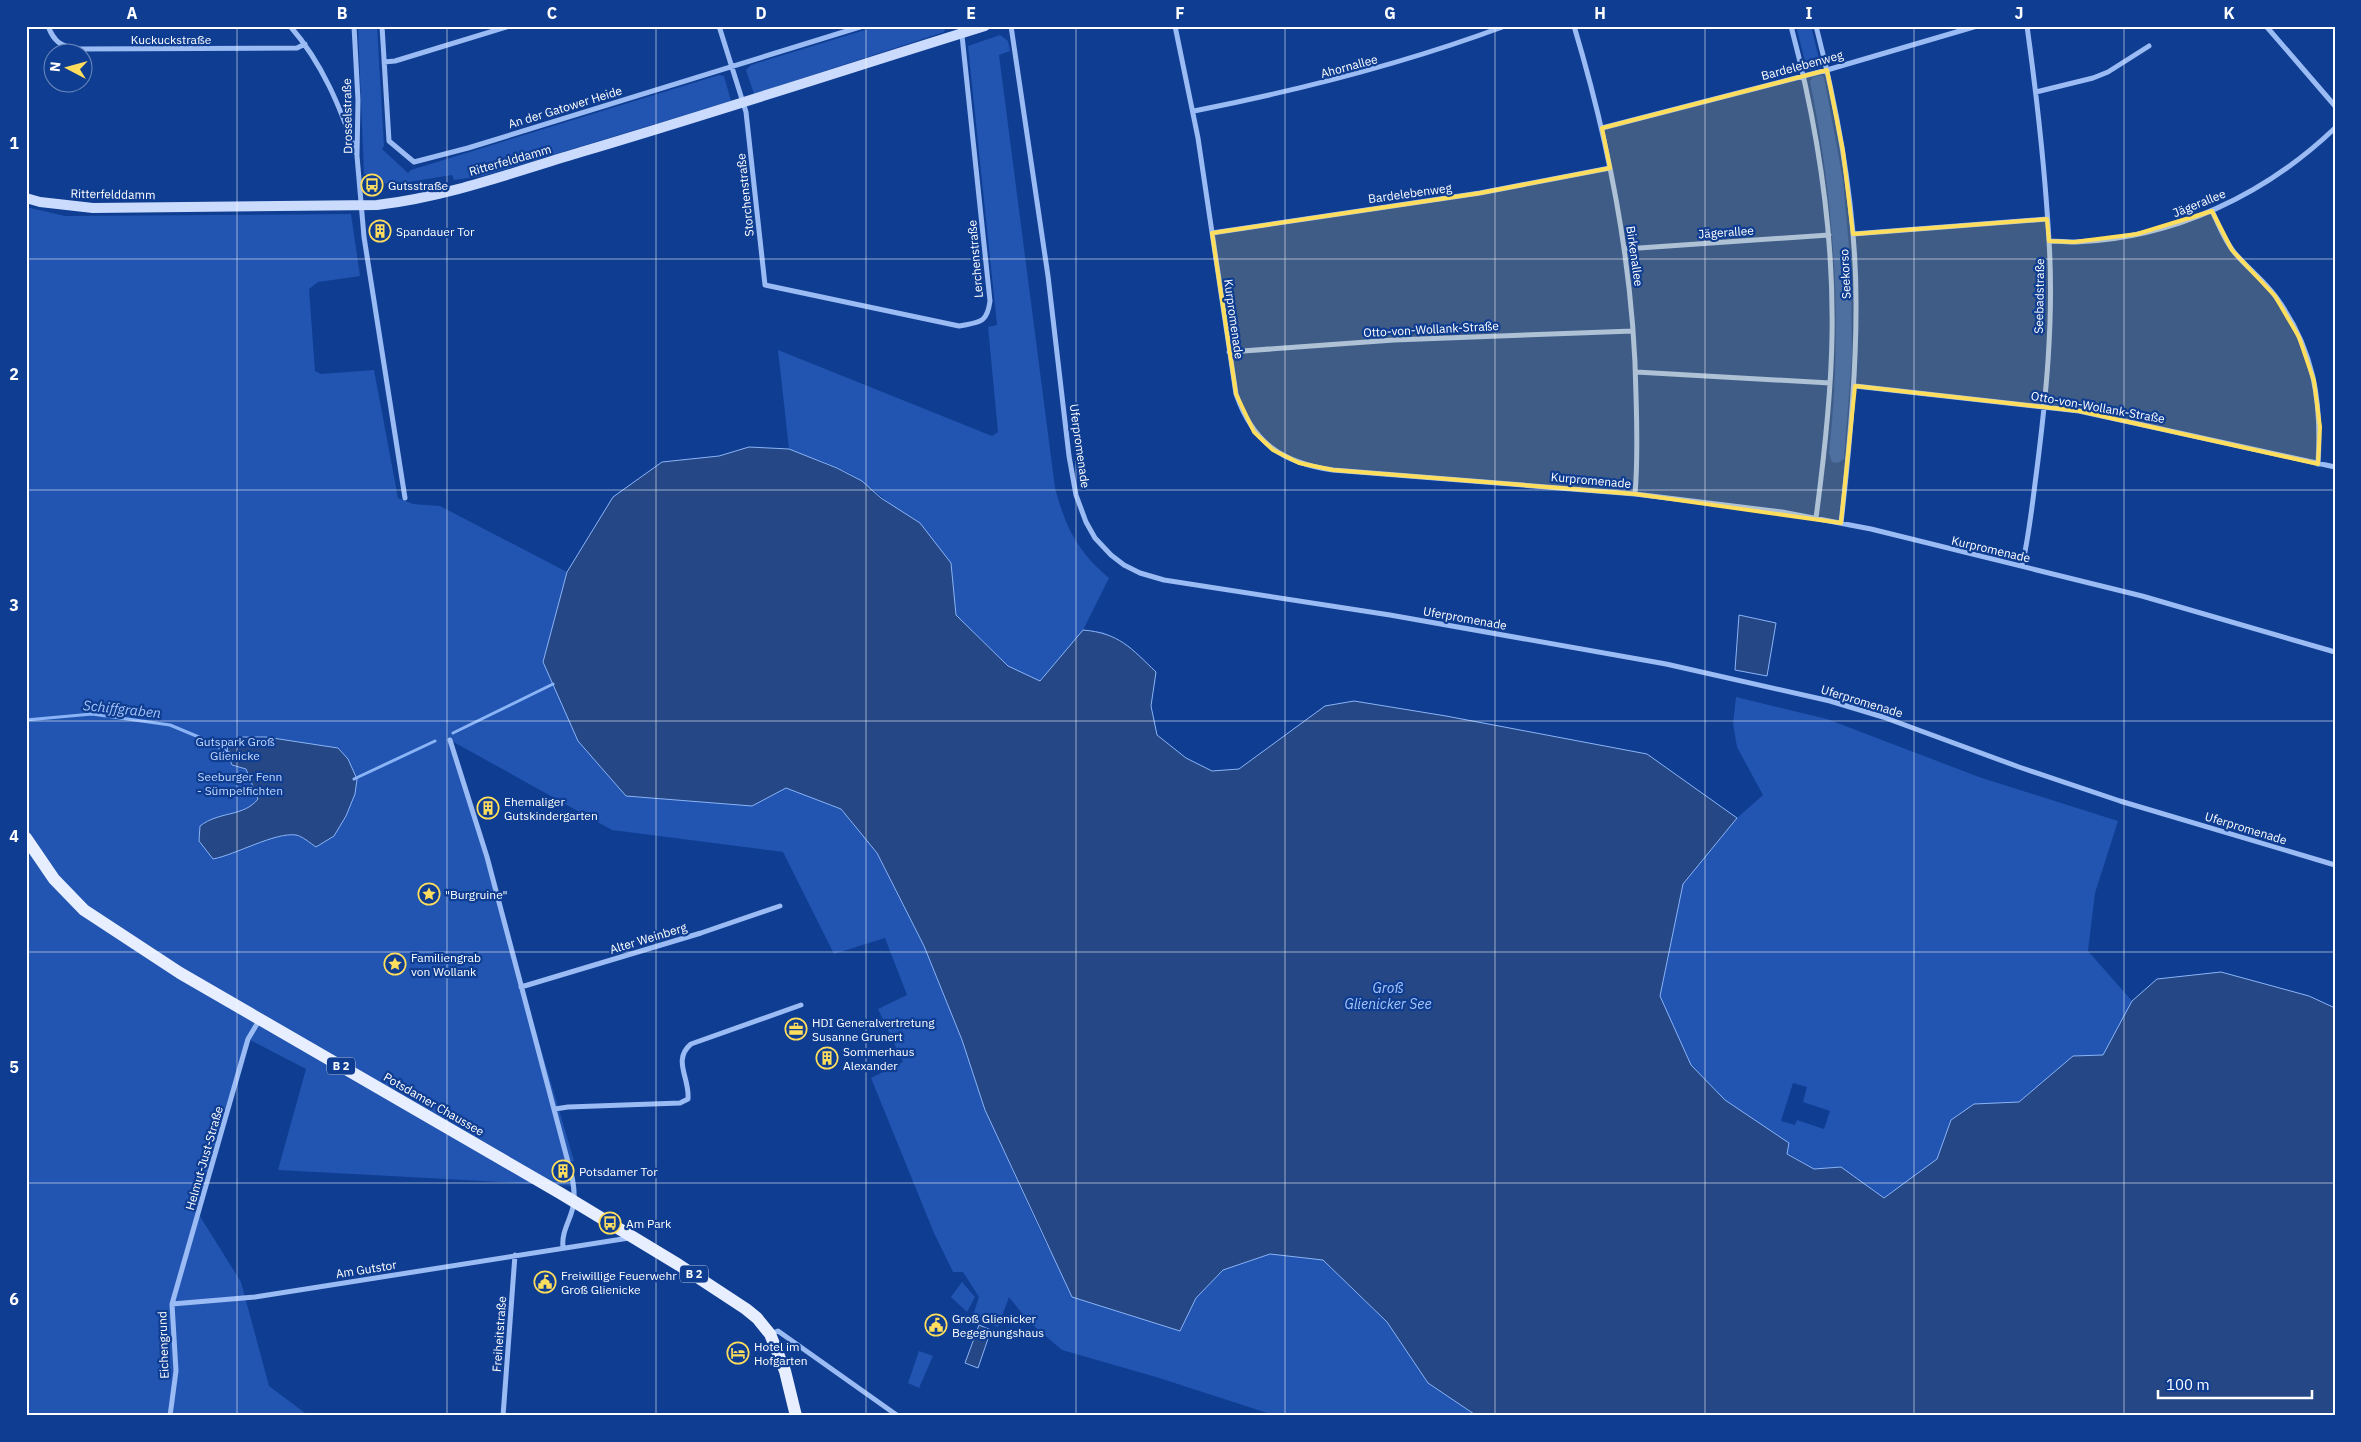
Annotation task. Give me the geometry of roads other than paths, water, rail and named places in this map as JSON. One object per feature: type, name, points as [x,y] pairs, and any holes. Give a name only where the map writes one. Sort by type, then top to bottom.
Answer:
[{"type":"main road","name":"Ritterfelddamm","points":[[26,198],[40,202],[93,208],[362,206],[399,202],[453,190],[743,103],[961,30],[984,26]]},
{"type":"main road","name":"Potsdamer Chaussee","points":[[26,838],[54,879],[84,910],[180,973],[634,1237],[746,1309],[757,1318],[770,1334],[785,1371],[796,1416]]},
{"type":"street","name":"Kuckuckstraße","points":[[48,26],[53,38],[60,45],[77,49],[297,48],[305,44]]},
{"type":"street","points":[[290,26],[305,44],[331,87],[357,156]]},
{"type":"street","name":"Drosselstraße","points":[[354,26],[358,100],[357,156],[362,206]]},
{"type":"street","name":"An der Gatower Heide","points":[[382,26],[389,142],[414,162],[468,148],[863,26]]},
{"type":"street","points":[[384,62],[395,61],[510,26]]},
{"type":"street","name":"Storchenstraße","points":[[720,26],[743,103],[765,285]]},
{"type":"street","name":"Uferpromenade","points":[[1010,26],[1048,276],[1069,456],[1076,495],[1080,509],[1095,538],[1111,555],[1124,565],[1140,573],[1171,581],[1390,615],[1666,664],[1830,701],[1883,717],[2019,767],[2111,798],[2335,865]]},
{"type":"street","name":"Kurpromenade","points":[[1175,26],[1194,112],[1236,394],[1247,420],[1264,442],[1299,463],[1333,470],[1635,494],[1816,518],[2142,596],[2335,652]]},
{"type":"street","name":"Ahornallee","points":[[1194,112],[1342,79],[1443,49],[1505,26]]},
{"type":"street","name":"Birkenallee","points":[[1574,26],[1602,128],[1625,248],[1636,372],[1637,448],[1635,494]]},
{"type":"street","name":"Seekorso","points":[[1791,26],[1804,76],[1818,149],[1829,235],[1832,310],[1830,384],[1816,518]]},
{"type":"street","name":"Seekorso","points":[[1816,26],[1843,151],[1853,234],[1856,310],[1854,386],[1841,523]]},
{"type":"street","name":"Bardelebenweg","points":[[1602,128],[1827,70],[1977,26]]},
{"type":"street","name":"Seebadstraße","points":[[2022,566],[2044,406],[2049,323],[2049,241],[2036,92],[2027,26]]},
{"type":"street","points":[[2266,26],[2335,106]]},
{"type":"street","name":"Lerchenstraße","points":[[765,285],[959,326],[982,321],[988,314],[990,301],[961,30]]},
{"type":"street","points":[[2036,92],[2093,78],[2149,46]]},
{"type":"street","name":"Jägerallee","points":[[2049,241],[2074,242],[2130,235],[2160,229],[2212,211],[2271,179],[2320,142],[2335,128]]},
{"type":"street","name":"Bardelebenweg","points":[[1212,233],[1480,193],[1610,168]]},
{"type":"street","points":[[362,206],[366,252],[405,498]]},
{"type":"street","points":[[2212,211],[2232,250],[2275,296],[2299,337],[2309,362],[2318,404],[2320,427],[2318,464]]},
{"type":"street","points":[[1853,234],[2047,219]]},
{"type":"street","name":"Jägerallee","points":[[1625,248],[1829,235]]},
{"type":"street","name":"Otto-von-Wollank-Straße","points":[[1229,352],[1394,340],[1633,331]]},
{"type":"street","points":[[1636,372],[1830,384]]},
{"type":"street","name":"Otto-von-Wollank-Straße","points":[[1854,386],[2044,406],[2121,419],[2335,467]]},
{"type":"street","points":[[450,740],[486,857],[574,1186],[574,1202],[562,1237],[563,1247]]},
{"type":"street","name":"Alter Weinberg","points":[[521,987],[701,933],[780,906]]},
{"type":"street","points":[[555,1110],[568,1107],[680,1103],[688,1099],[689,1091],[681,1058],[683,1051],[691,1044],[801,1005]]},
{"type":"street","name":"Helmut-Just-Straße","points":[[172,1304],[248,1039],[260,1019]]},
{"type":"street","name":"Am Gutstor","points":[[172,1304],[255,1297],[515,1254],[634,1237]]},
{"type":"street","name":"Freiheitstraße","points":[[503,1416],[515,1254]]},
{"type":"street","name":"Eichengrund","points":[[170,1416],[176,1371],[172,1304]]},
{"type":"street","points":[[770,1334],[778,1331],[898,1416]]},
{"type":"water","name":"Groß Glienicker See","points":[[749,447],[789,449],[837,468],[862,481],[881,498],[920,523],[951,563],[956,615],[1008,666],[1040,681],[1083,630],[1106,634],[1124,643],[1156,672],[1151,706],[1157,735],[1186,758],[1212,771],[1239,769],[1325,706],[1354,701],[1446,716],[1647,754],[1737,818],[1683,884],[1660,996],[1691,1065],[1725,1100],[1789,1143],[1787,1154],[1814,1169],[1841,1167],[1884,1198],[1937,1159],[1951,1120],[1974,1104],[2019,1102],[2073,1056],[2103,1055],[2132,1001],[2157,979],[2221,972],[2309,996],[2335,1008],[2335,1416],[1477,1416],[1428,1383],[1387,1322],[1323,1260],[1270,1254],[1223,1270],[1196,1298],[1180,1331],[1072,1297],[985,1110],[962,1040],[924,946],[877,853],[841,809],[786,788],[752,806],[626,796],[578,741],[543,662],[567,572],[613,497],[662,462],[719,456]]},
{"type":"water","points":[[1739,615],[1776,623],[1767,676],[1735,670]]},
{"type":"water","points":[[240,737],[266,737],[338,748],[348,759],[357,779],[355,794],[346,816],[334,836],[316,847],[296,835],[287,835],[266,840],[213,859],[199,841],[200,826],[215,818],[246,809],[258,799],[246,769],[232,765],[227,752],[228,745]]},
{"type":"water","points":[[979,1325],[991,1330],[978,1368],[965,1363]]},
{"type":"waterway","name":"Schiffgraben","points":[[453,733],[553,684]]},
{"type":"waterway","name":"Schiffgraben","points":[[26,720],[92,714],[170,725],[206,740],[231,754]]},
{"type":"waterway","name":"Schiffgraben","points":[[354,779],[435,741]]},
{"type":"place","name":"Gutsstraße","points":[[372,185]]},
{"type":"place","name":"Spandauer Tor","points":[[380,231]]},
{"type":"place","name":"Ehemaliger Gutskindergarten","points":[[488,808]]},
{"type":"place","name":"\"Burgruine\"","points":[[429,894]]},
{"type":"place","name":"Familiengrab von Wollank","points":[[395,964]]},
{"type":"place","name":"HDI Generalvertretung Susanne Grunert","points":[[796,1029]]},
{"type":"place","name":"Sommerhaus Alexander","points":[[827,1058]]},
{"type":"place","name":"Potsdamer Tor","points":[[563,1171]]},
{"type":"place","name":"Am Park","points":[[610,1223]]},
{"type":"place","name":"Freiwillige Feuerwehr Groß Glienicke","points":[[545,1282]]},
{"type":"place","name":"Groß Glienicker Begegnungshaus","points":[[936,1325]]},
{"type":"place","name":"Hotel im Hofgarten","points":[[738,1353]]},
{"type":"park label","name":"Gutspark Groß Glienicke","points":[[235,748]]},
{"type":"park label","name":"Seeburger Fenn - Sümpelfichten","points":[[240,783]]}]
